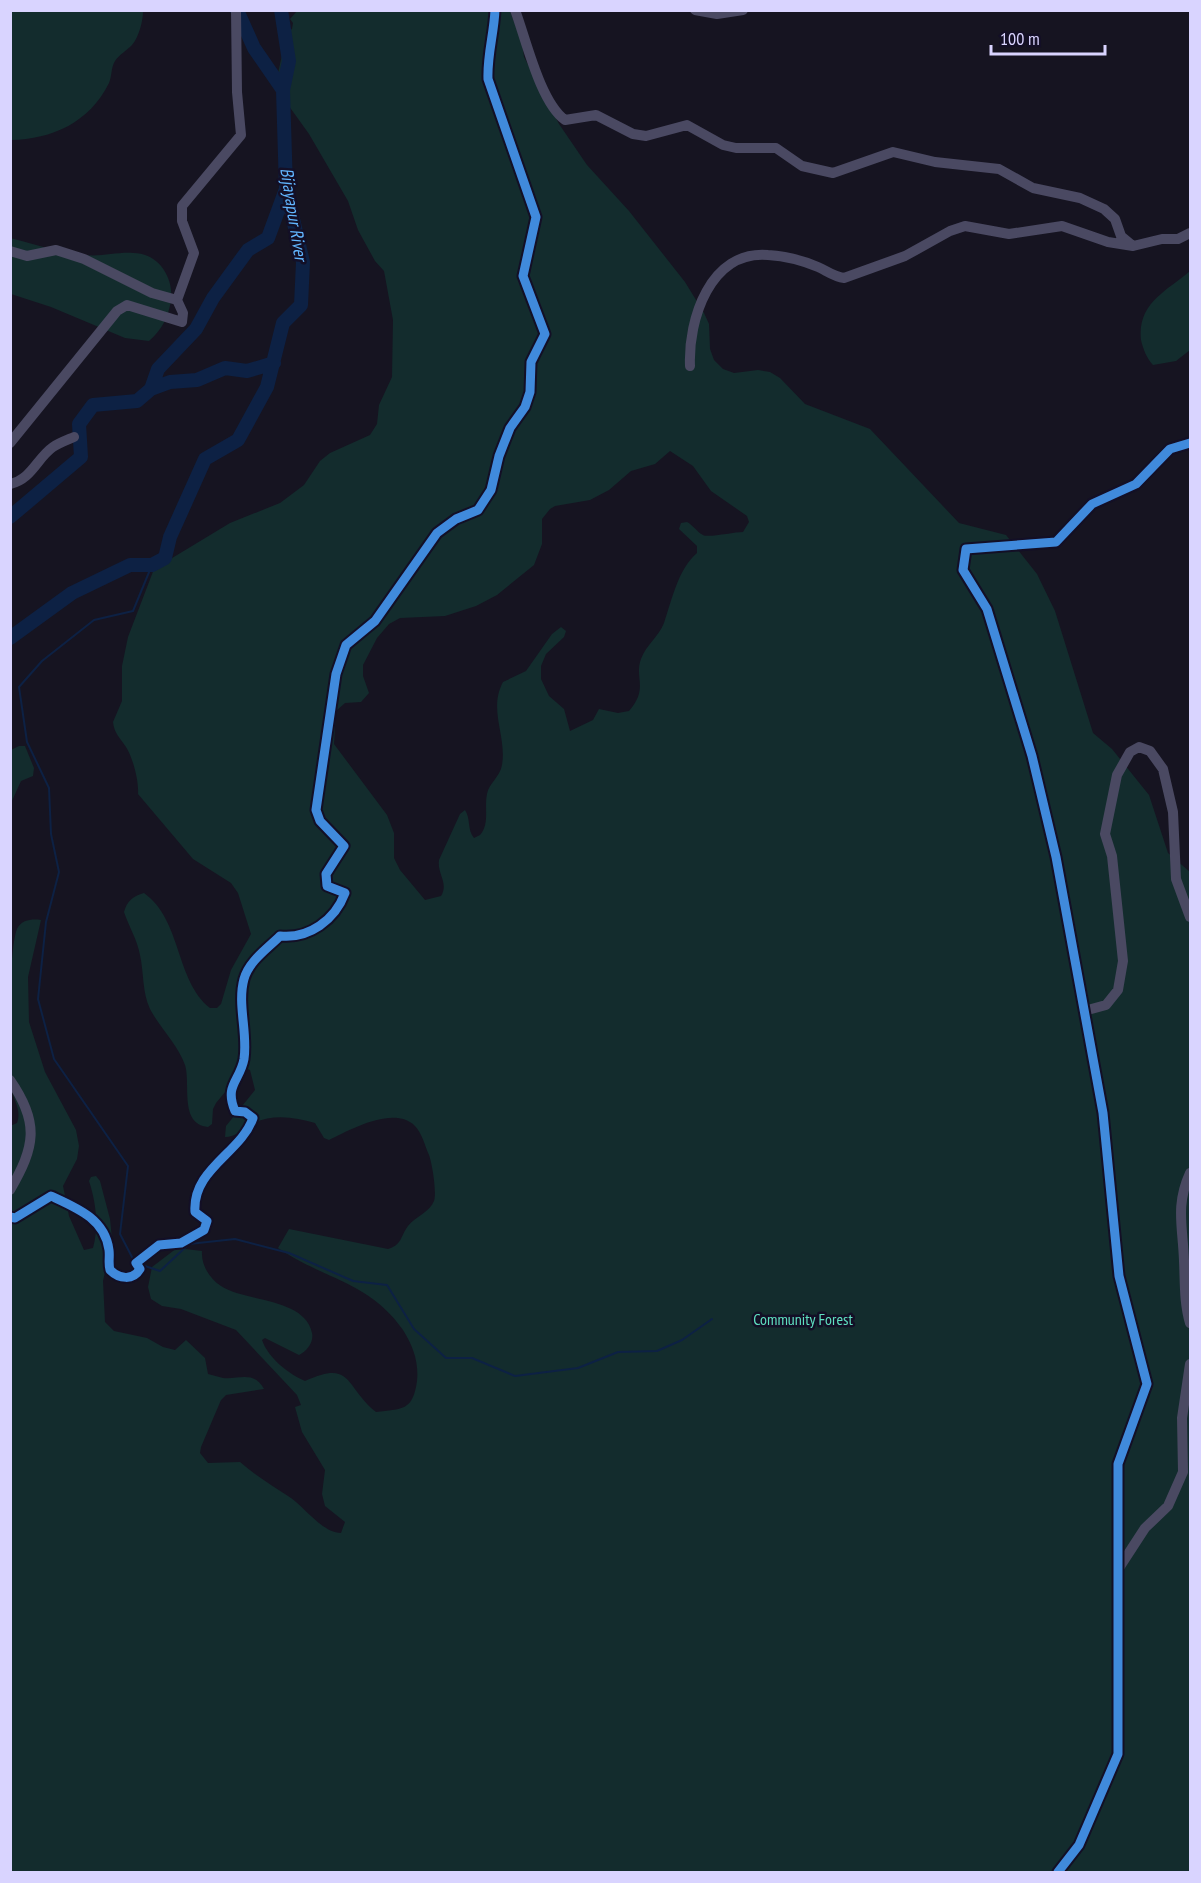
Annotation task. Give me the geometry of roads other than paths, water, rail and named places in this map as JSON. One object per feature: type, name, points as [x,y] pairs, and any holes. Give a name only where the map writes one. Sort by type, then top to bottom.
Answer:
[{"type":"street","points":[[10,443],[117,311],[127,305],[182,322],[183,313],[177,300],[194,253],[182,221],[182,206],[241,135],[237,92],[236,10]]},
{"type":"street","points":[[10,1217],[15,1218],[51,1196],[63,1201],[98,1223],[109,1250],[110,1270],[116,1276],[124,1278],[132,1277],[139,1272],[140,1269],[136,1263],[159,1245],[181,1244],[204,1230],[207,1221],[195,1212],[195,1199],[214,1164],[248,1131],[253,1118],[245,1112],[235,1111],[230,1100],[231,1090],[244,1059],[244,980],[247,972],[250,965],[280,936],[294,938],[332,919],[340,907],[345,893],[327,886],[326,874],[344,846],[320,821],[316,810],[336,674],[342,655],[346,645],[375,621],[437,533],[456,519],[478,510],[495,483],[499,456],[510,428],[525,407],[532,385],[531,362],[545,334],[523,276],[536,217],[488,80],[487,58],[495,28],[495,10]]},
{"type":"street","points":[[515,10],[531,62],[552,103],[565,120],[596,115],[633,134],[646,136],[687,125],[723,145],[736,148],[776,148],[785,152],[802,166],[833,173],[893,152],[935,162],[999,169],[1040,191],[1080,198],[1104,209],[1115,219],[1121,236],[1133,246]]},
{"type":"street","points":[[695,10],[717,15],[743,10]]},
{"type":"street","points":[[690,366],[701,299],[721,274],[747,256],[769,255],[817,267],[844,278],[905,256],[950,231],[965,226],[1009,234],[1062,226],[1108,242],[1133,246],[1184,238],[1191,233]]},
{"type":"street","points":[[10,251],[27,256],[56,250],[84,259],[152,293],[177,300]]},
{"type":"street","points":[[10,484],[19,482],[38,465],[51,448],[74,437]]},
{"type":"street","points":[[1058,1872],[1079,1845],[1118,1754],[1118,1464],[1147,1384],[1119,1276],[1110,1168],[1056,857],[1032,756],[987,609],[963,570],[966,549],[1056,542],[1092,504],[1136,484],[1170,449],[1191,443]]},
{"type":"street","points":[[1084,1011],[1106,1005],[1118,990],[1123,961],[1112,856],[1105,834],[1117,775],[1130,753],[1138,747],[1149,751],[1163,769],[1173,812],[1176,879],[1191,917]]},
{"type":"street","points":[[10,1080],[26,1102],[31,1121],[30,1150],[10,1190]]},
{"type":"street","points":[[1191,1173],[1184,1188],[1179,1226],[1184,1253],[1186,1310],[1191,1323]]},
{"type":"street","points":[[1118,1569],[1145,1528],[1168,1506],[1183,1473],[1182,1418],[1191,1364]]},
{"type":"waterway","points":[[237,10],[254,48],[283,90]]},
{"type":"waterway","name":"Bijayapur River","points":[[10,638],[72,593],[130,565],[152,565],[165,558],[170,537],[205,459],[238,440],[267,387],[283,323],[301,305],[303,262],[286,189],[283,90],[289,61],[281,10]]},
{"type":"waterway","points":[[151,389],[158,369],[196,329],[213,298],[248,250],[268,238],[286,189]]},
{"type":"waterway","points":[[10,517],[81,457],[79,424],[93,405],[137,401],[151,389],[170,382],[197,380],[225,368],[247,371],[274,363]]},
{"type":"waterway","points":[[133,1259],[120,1234],[128,1166],[54,1059],[38,999],[46,922],[59,872],[51,834],[49,788],[27,742],[19,687],[42,661],[94,620],[133,611],[152,565]]},
{"type":"waterway","points":[[142,1265],[160,1271],[189,1244],[235,1239],[289,1253],[353,1281],[387,1285],[414,1329],[446,1358],[472,1358],[515,1376],[578,1368],[618,1352],[657,1351],[682,1340],[712,1319]]},
{"type":"park label","name":"Community Forest","points":[[803,1319]]}]
